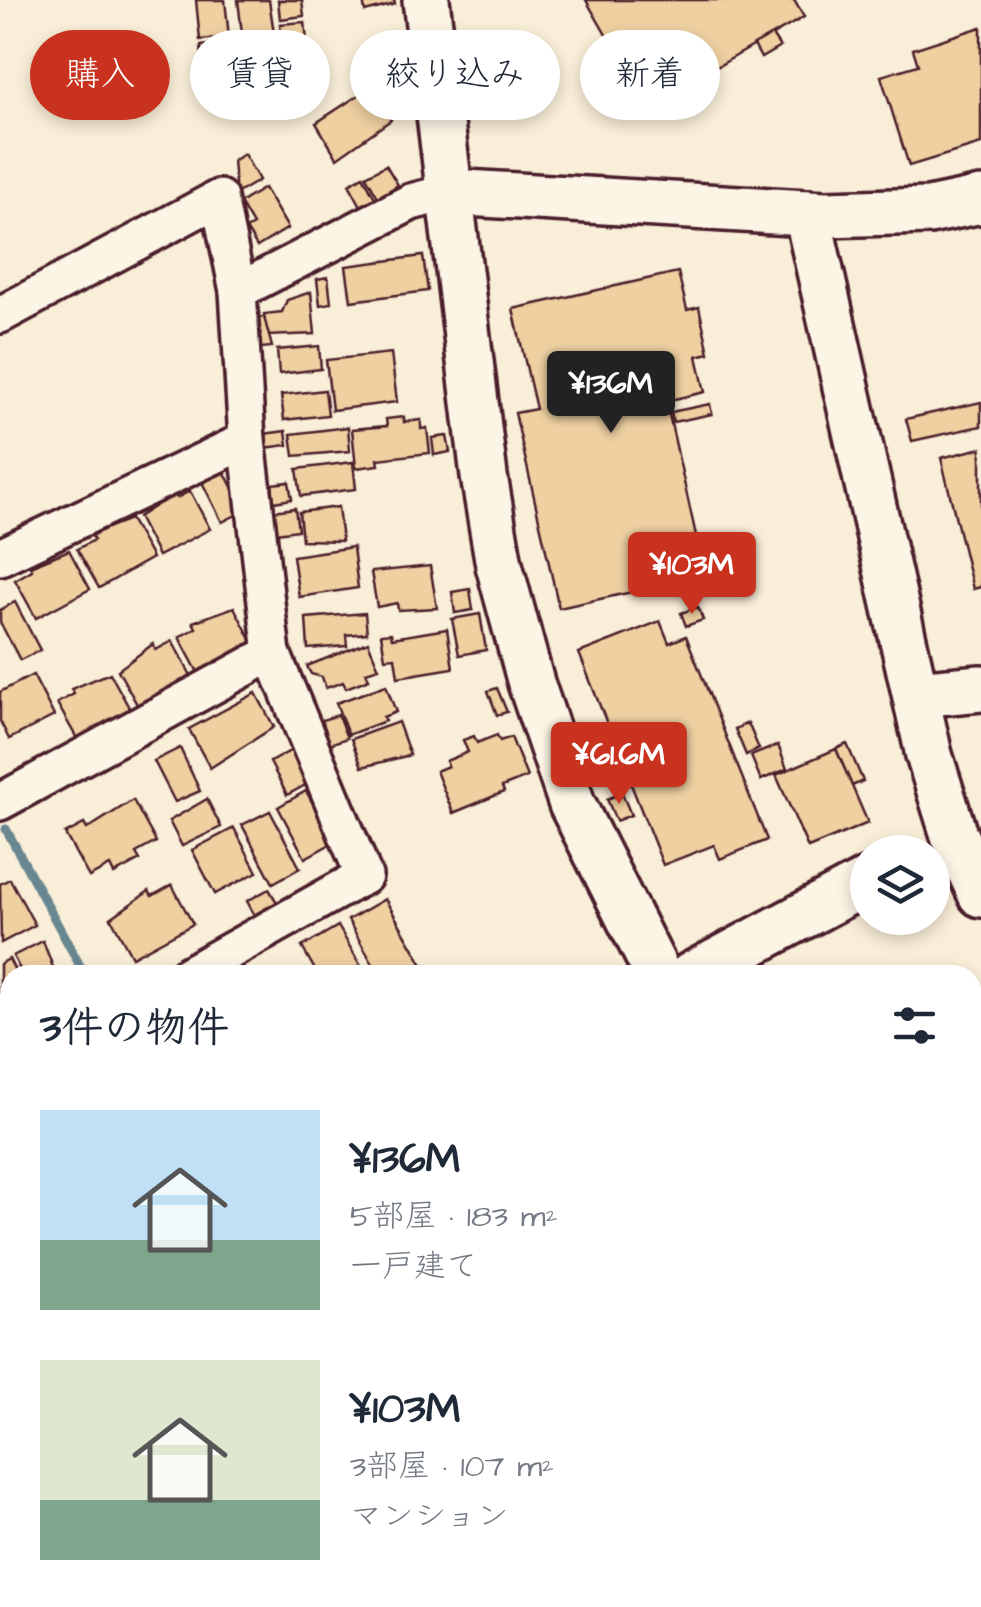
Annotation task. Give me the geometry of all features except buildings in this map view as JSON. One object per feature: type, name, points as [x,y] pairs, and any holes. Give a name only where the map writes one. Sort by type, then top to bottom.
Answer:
[{"type":"street","points":[[426,0],[499,565],[531,683],[572,804],[653,965]]},
{"type":"street","points":[[238,291],[411,202],[449,192],[807,213],[929,211],[981,200]]},
{"type":"street","points":[[0,315],[220,198],[238,291],[248,440],[272,653],[364,876],[204,965]]},
{"type":"street","points":[[807,213],[916,694],[936,835]]},
{"type":"street","points":[[0,557],[248,440]]},
{"type":"street","points":[[0,802],[272,653]]},
{"type":"street","points":[[916,694],[981,688]]},
{"type":"street","points":[[950,859],[981,894]]},
{"type":"street","points":[[711,965],[850,891]]},
{"type":"waterway","points":[[6,829],[80,965]]}]
